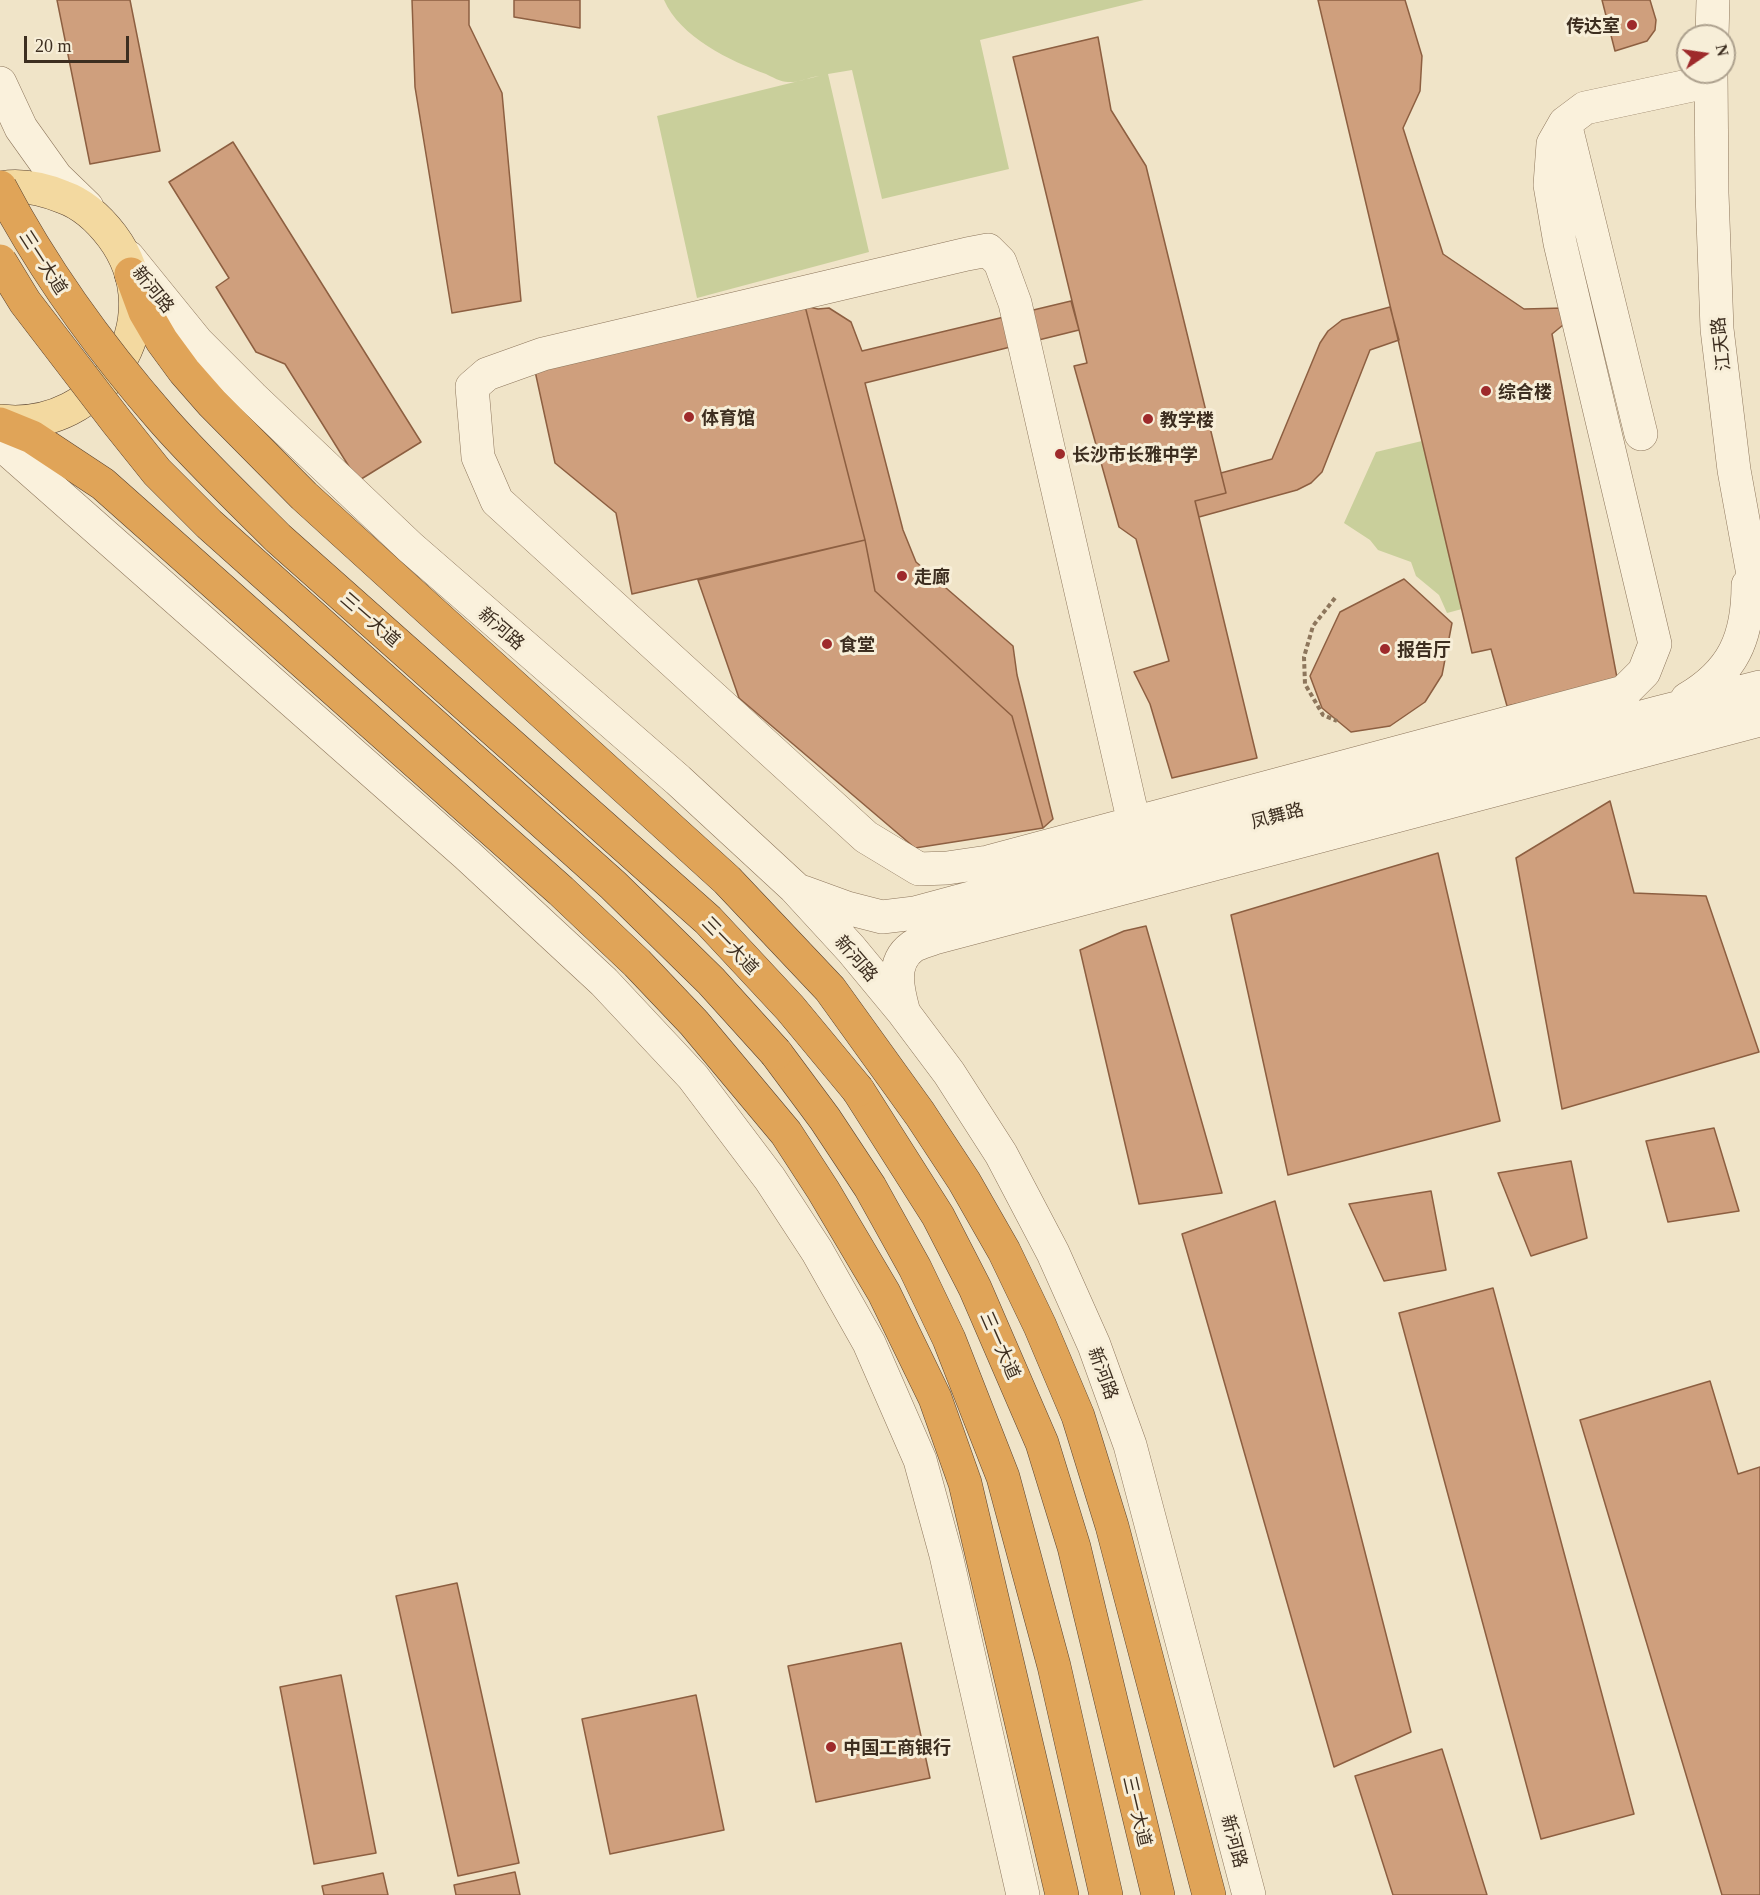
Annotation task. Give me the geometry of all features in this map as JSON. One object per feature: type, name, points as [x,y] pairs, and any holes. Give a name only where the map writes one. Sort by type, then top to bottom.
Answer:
[{"type":"highway","name":"三一大道","points":[[0,188],[25,234],[72,306],[118,368],[210,471],[278,538],[708,920],[790,1008],[858,1090],[938,1216],[987,1316],[1042,1443],[1074,1547],[1158,1895]]},
{"type":"highway","points":[[117,247],[145,312],[162,341],[212,403],[304,496],[727,880],[830,989],[920,1114],[964,1181],[1004,1251],[1040,1326],[1081,1427],[1112,1526],[1209,1895]]},
{"type":"highway","name":"三一大道","points":[[0,261],[25,302],[157,472],[218,532],[613,885],[711,981],[776,1053],[825,1119],[870,1187],[915,1268],[949,1339],[1003,1477],[1054,1666],[1106,1895]]},
{"type":"highway","points":[[0,422],[32,436],[103,484],[561,891],[637,963],[694,1023],[786,1134],[823,1190],[884,1293],[935,1398],[965,1483],[1062,1895]]},
{"type":"highway","points":[[863,1035],[909,1169]]},
{"type":"highway","points":[[761,1103],[870,1187]]},
{"type":"highway","points":[[987,1316],[1081,1427]]},
{"type":"highway","points":[[949,1339],[965,1483]]},
{"type":"main road","points":[[0,188],[9,186],[42,189],[74,201],[117,247],[135,304],[131,334],[120,363],[101,387],[78,406],[50,418],[20,423],[0,422]]},
{"type":"street","points":[[1712,24],[1713,0]]},
{"type":"street","name":"新河路","points":[[0,83],[21,128],[50,169],[197,342],[410,547],[678,780],[795,888],[851,949],[904,1013],[949,1073],[1001,1154],[1053,1253],[1094,1345],[1130,1445],[1249,1895]]},
{"type":"street","points":[[1134,823],[1015,303],[1000,262],[988,250],[543,354],[487,374],[472,387],[478,457],[497,501],[866,837],[919,869],[947,868],[988,862],[1134,823],[1624,692],[1644,672],[1655,644],[1562,253],[1550,185],[1553,144],[1565,123],[1585,108],[1680,84]]},
{"type":"street","name":"江天路","points":[[1711,84],[1717,329],[1734,470],[1760,613]]},
{"type":"street","points":[[1565,123],[1641,434]]},
{"type":"street","points":[[0,442],[467,855],[604,982],[693,1077],[770,1179],[817,1251],[869,1343],[920,1460],[946,1555],[1023,1895]]},
{"type":"street","points":[[1657,713],[1701,690],[1721,674],[1735,653],[1744,630],[1748,604],[1747,550]]},
{"type":"street","name":"凤舞路","points":[[795,888],[847,908],[882,917],[915,913],[1760,687]]},
{"type":"street","name":"凤舞路","points":[[904,1013],[897,988],[898,967],[911,948],[934,938],[1760,720]]},
{"type":"street","points":[[1718,730],[1760,736]]},
{"type":"path","points":[[1335,598],[1313,626],[1304,657],[1305,684],[1323,715],[1337,721]]},
{"type":"green space","points":[[664,0],[1144,0],[980,40],[1009,169],[882,199],[852,70],[828,74],[869,252],[697,298],[657,116],[798,81],[780,80],[722,55],[682,25]]},
{"type":"green space","points":[[1422,441],[1462,609],[1447,613],[1439,595],[1416,576],[1411,562],[1378,550],[1370,540],[1344,523],[1376,452]]},
{"type":"building","points":[[57,0],[130,0],[160,151],[90,164]]},
{"type":"building","points":[[412,0],[469,0],[469,25],[502,93],[521,301],[452,313],[415,87]]},
{"type":"building","points":[[514,0],[580,0],[580,28],[514,17]]},
{"type":"building","name":"综合楼","points":[[1318,0],[1405,0],[1422,56],[1420,91],[1403,128],[1443,254],[1524,309],[1564,308],[1563,325],[1552,334],[1618,683],[1507,706],[1491,649],[1472,653]]},
{"type":"building","name":"传达室","points":[[1602,0],[1650,0],[1656,20],[1655,30],[1647,41],[1615,51]]},
{"type":"building","name":"教学楼","points":[[1098,37],[1111,110],[1146,166],[1226,493],[1195,501],[1257,758],[1172,778],[1150,704],[1134,672],[1169,661],[1136,539],[1119,527],[1074,366],[1087,363],[1013,57]]},
{"type":"building","points":[[233,142],[421,442],[358,481],[285,364],[256,352],[216,287],[229,278],[169,182]]},
{"type":"building","name":"走廊","points":[[1071,301],[1079,330],[865,383],[903,530],[916,562],[1013,646],[1017,675],[1053,819],[1043,828],[1012,716],[875,591],[865,540],[805,306],[818,309],[829,308],[851,322],[862,351]]},
{"type":"building","name":"体育馆","points":[[805,306],[865,540],[632,594],[616,513],[555,463],[535,371]]},
{"type":"building","points":[[1390,307],[1399,340],[1370,350],[1322,472],[1311,483],[1297,490],[1199,517],[1195,501],[1226,493],[1221,473],[1272,459],[1320,343],[1328,331],[1342,320]]},
{"type":"building","name":"食堂","points":[[865,540],[875,591],[1012,716],[1043,828],[915,848],[739,698],[698,580]]},
{"type":"building","name":"报告厅","points":[[1404,579],[1452,623],[1442,675],[1425,702],[1390,726],[1351,732],[1322,708],[1310,676],[1340,612]]},
{"type":"building","points":[[1610,801],[1634,893],[1706,896],[1759,1052],[1562,1109],[1516,858]]},
{"type":"building","points":[[1438,853],[1500,1121],[1288,1175],[1231,915]]},
{"type":"building","points":[[1146,926],[1222,1193],[1139,1204],[1080,950],[1124,931]]},
{"type":"building","points":[[1714,1128],[1739,1211],[1668,1222],[1646,1141]]},
{"type":"building","points":[[1571,1161],[1587,1238],[1531,1256],[1498,1173]]},
{"type":"building","points":[[1431,1191],[1446,1270],[1384,1281],[1349,1204]]},
{"type":"building","points":[[1275,1201],[1411,1732],[1334,1767],[1182,1234]]},
{"type":"building","points":[[1493,1288],[1634,1814],[1541,1839],[1399,1313]]},
{"type":"building","points":[[1710,1381],[1738,1474],[1760,1467],[1760,1895],[1722,1895],[1580,1420]]},
{"type":"building","points":[[457,1583],[519,1863],[458,1876],[396,1596]]},
{"type":"building","points":[[901,1643],[930,1778],[816,1802],[788,1666]]},
{"type":"building","points":[[341,1675],[376,1853],[314,1864],[280,1687]]},
{"type":"building","points":[[696,1695],[724,1830],[610,1854],[582,1719]]},
{"type":"building","points":[[1442,1749],[1487,1895],[1393,1895],[1355,1776]]},
{"type":"building","points":[[515,1872],[520,1895],[456,1895],[454,1885]]},
{"type":"building","points":[[383,1873],[388,1895],[324,1895],[322,1886]]},
{"type":"place","name":"传达室","points":[[1632,25]]},
{"type":"place","name":"综合楼","points":[[1486,391]]},
{"type":"place","name":"体育馆","points":[[689,417]]},
{"type":"place","name":"教学楼","points":[[1148,419]]},
{"type":"place","name":"长沙市长雅中学","points":[[1060,454]]},
{"type":"place","name":"走廊","points":[[902,576]]},
{"type":"place","name":"食堂","points":[[827,644]]},
{"type":"place","name":"报告厅","points":[[1385,649]]},
{"type":"place","name":"中国工商银行","points":[[831,1747]]}]
